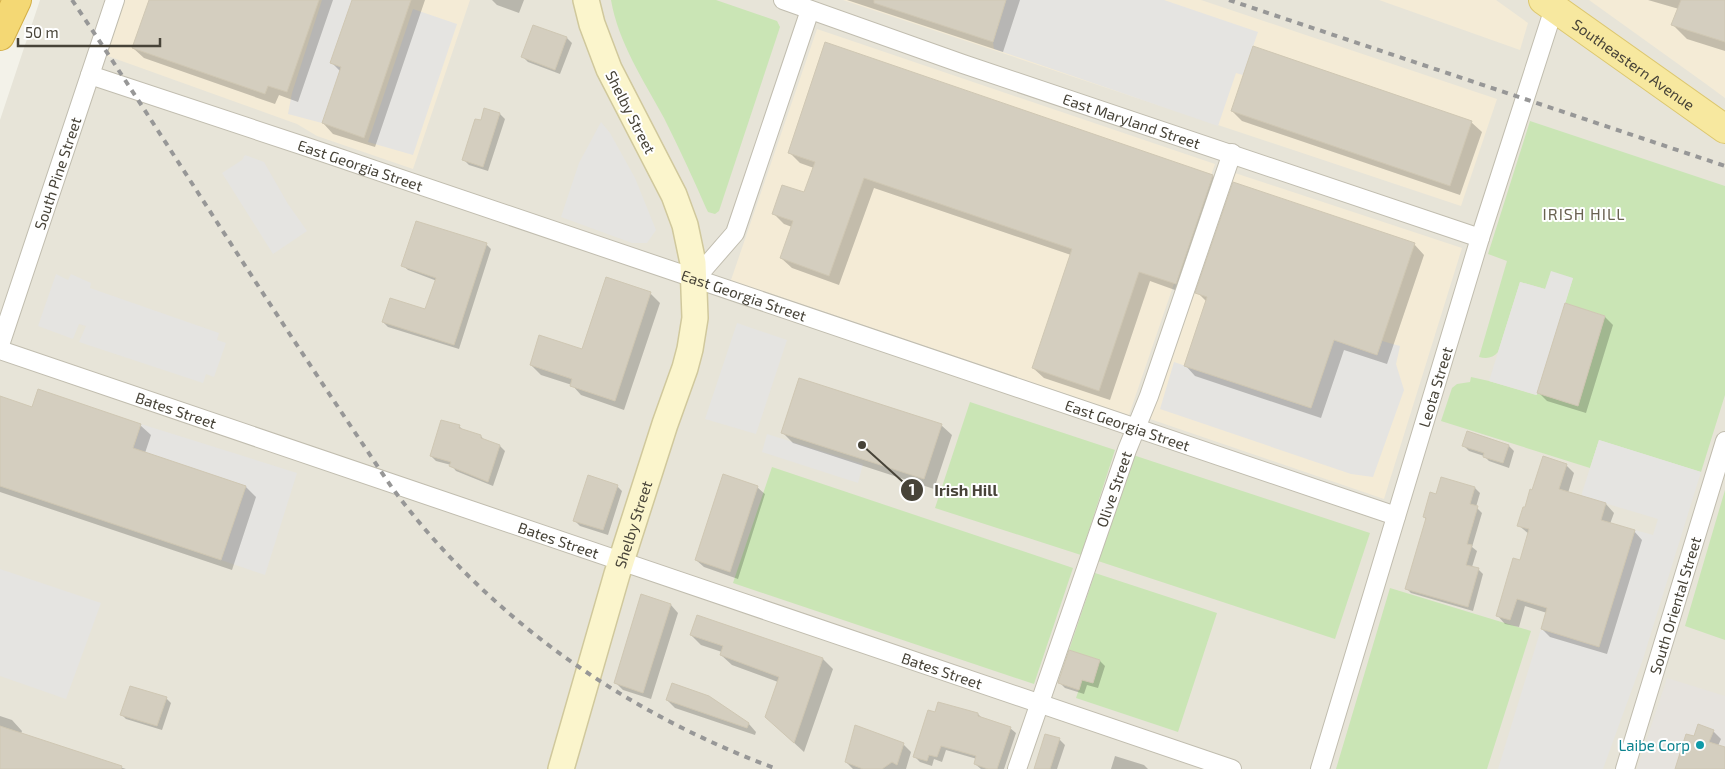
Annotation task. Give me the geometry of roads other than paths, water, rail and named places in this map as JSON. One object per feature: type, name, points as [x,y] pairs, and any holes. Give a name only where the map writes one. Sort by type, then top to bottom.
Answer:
[{"type":"highway","points":[[0,35],[11,0]]},
{"type":"highway","points":[[0,35],[17,0]]},
{"type":"main road","name":"Shelby Street","points":[[561,769],[622,561],[668,415],[687,362],[695,318],[695,279],[690,242],[680,210],[667,181],[608,69],[592,24],[586,0]]},
{"type":"main road","name":"Southeastern Avenue","points":[[1549,4],[1725,129]]},
{"type":"street","name":"South Pine Street","points":[[0,345],[115,0]]},
{"type":"street","name":"East Maryland Street","points":[[782,0],[963,64],[1480,238]]},
{"type":"street","name":"Leota Street","points":[[1320,769],[1524,98],[1549,4]]},
{"type":"street","points":[[695,279],[735,233],[810,10]]},
{"type":"street","name":"East Georgia Street","points":[[90,75],[306,146],[1396,516]]},
{"type":"street","name":"Olive Street","points":[[1017,769],[1135,428],[1149,396],[1232,153]]},
{"type":"street","name":"Bates Street","points":[[0,350],[337,464],[389,484],[622,561],[1232,769]]},
{"type":"street","name":"South Oriental Street","points":[[1625,769],[1725,441]]},
{"type":"railway","points":[[72,0],[382,473],[406,506],[443,550],[484,591],[527,628],[573,663],[621,694],[672,723],[777,769]]},
{"type":"railway","points":[[1229,0],[1725,166]]},
{"type":"place","name":"Irish Hill","points":[[862,445]]},
{"type":"place","name":"Laibe Corp","points":[[1700,745]]},
{"type":"district","name":"IRISH HILL","points":[[1584,213]]}]
